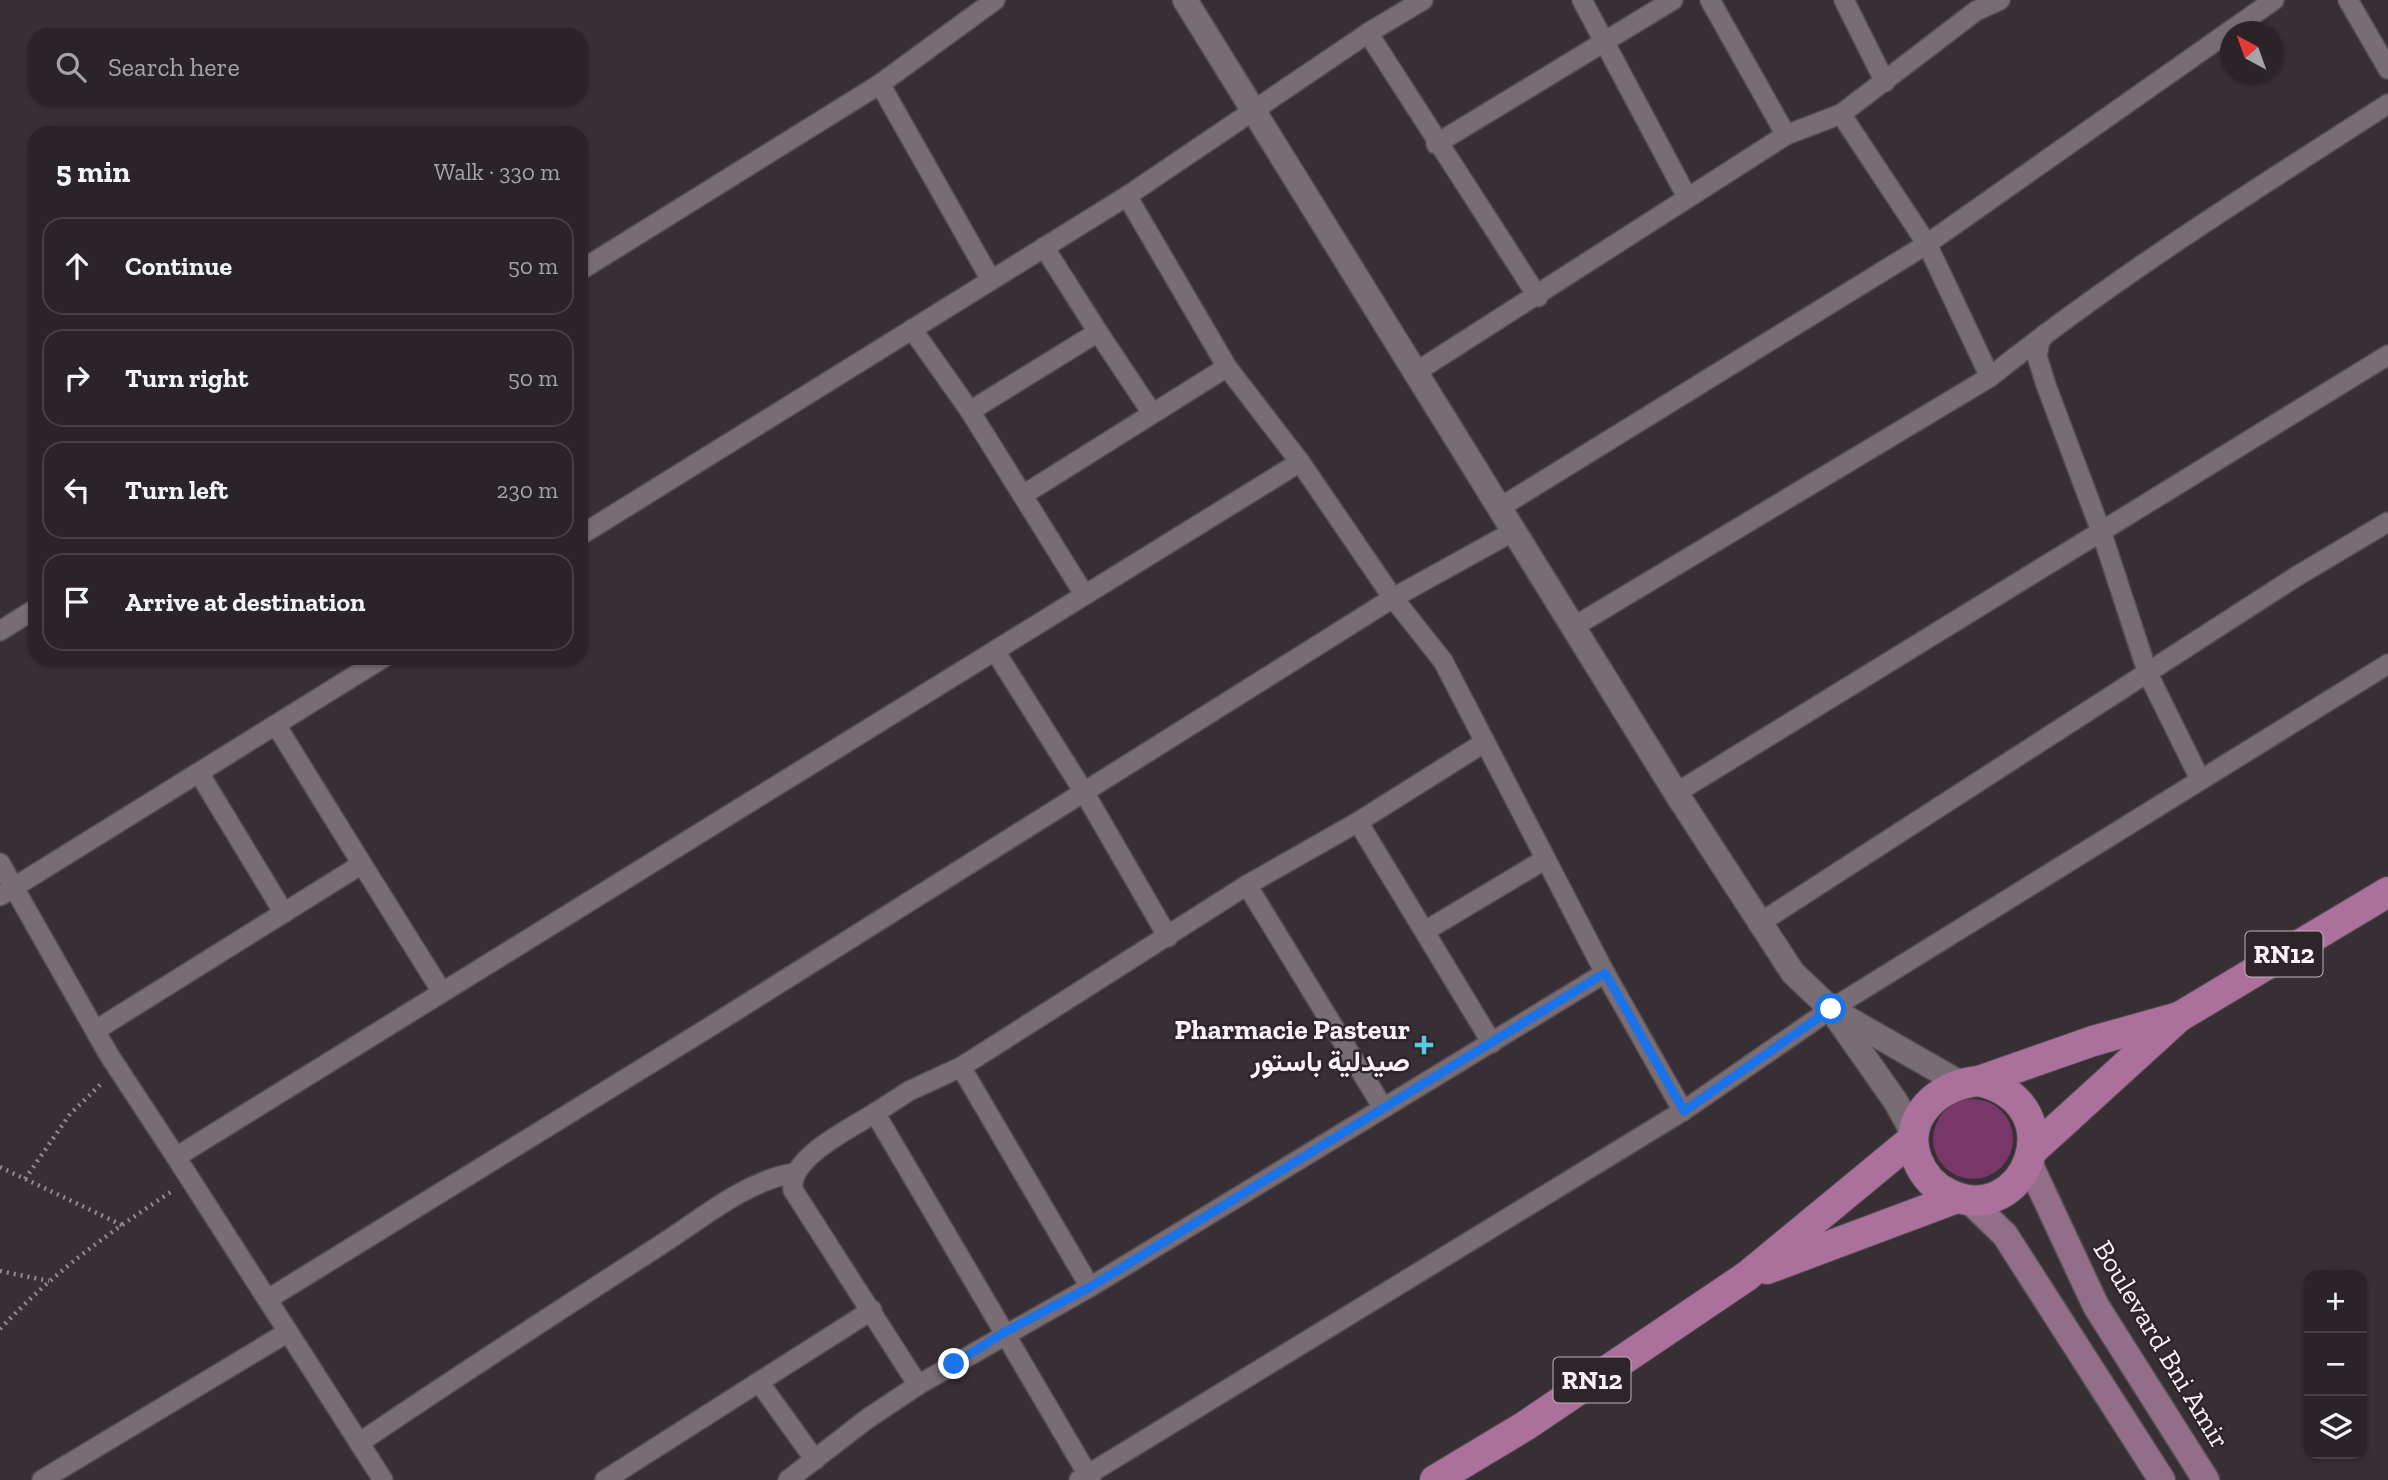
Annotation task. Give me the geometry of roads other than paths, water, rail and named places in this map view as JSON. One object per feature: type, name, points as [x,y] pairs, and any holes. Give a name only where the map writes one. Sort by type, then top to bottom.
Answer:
[{"type":"main road","name":"RN12","points":[[1747,1276],[1963,1199],[1996,1196],[2010,1188],[2031,1157],[2179,1017],[2388,892]]},
{"type":"main road","name":"RN12","points":[[1435,1480],[1525,1426],[1747,1276],[1913,1137],[1919,1117],[1929,1102],[1942,1090],[2093,1041],[2179,1017]]},
{"type":"main road","points":[[1969,1082],[1998,1085],[2015,1096],[2026,1112],[2033,1130],[2031,1157]]},
{"type":"main road","points":[[1913,1137],[1916,1158],[1926,1176],[1940,1189],[1963,1199],[2005,1235],[2161,1480]]},
{"type":"main road","name":"Boulevard Bni Amir","points":[[2031,1157],[2096,1306],[2206,1480]]},
{"type":"street","points":[[588,266],[880,84],[995,0]]},
{"type":"street","points":[[1185,0],[1758,924],[1793,973],[1831,1009],[1885,1086],[1913,1137]]},
{"type":"street","points":[[588,531],[1127,196],[1367,33],[1423,0]]},
{"type":"street","points":[[1581,0],[1687,197]]},
{"type":"street","points":[[1436,144],[1673,0]]},
{"type":"street","points":[[1710,0],[1786,135]]},
{"type":"street","points":[[1844,0],[1885,82]]},
{"type":"street","points":[[1958,0],[1967,10],[1976,11]]},
{"type":"street","points":[[1416,372],[1538,297],[1687,197],[1786,135],[1841,114],[1976,11],[2000,0]]},
{"type":"street","points":[[1499,508],[1927,244],[2274,0]]},
{"type":"street","points":[[2348,0],[2388,69]]},
{"type":"street","points":[[1367,33],[1436,144],[1538,297]]},
{"type":"street","points":[[880,84],[991,280]]},
{"type":"street","points":[[1575,626],[1990,377],[2049,330],[2275,176],[2388,104]]},
{"type":"street","points":[[1841,114],[1927,244],[1990,377]]},
{"type":"street","points":[[1127,196],[1227,367],[1300,462],[1393,598],[1443,661],[1544,860],[1684,1111]]},
{"type":"street","points":[[1044,247],[1152,413]]},
{"type":"street","points":[[912,329],[970,411],[1084,594]]},
{"type":"street","points":[[2049,330],[2040,341],[2037,356],[2102,534],[2148,674],[2200,779]]},
{"type":"street","points":[[970,411],[1098,332]]},
{"type":"street","points":[[1676,793],[2102,534],[2388,355]]},
{"type":"street","points":[[1023,495],[1227,367]]},
{"type":"street","points":[[176,1157],[1300,462]]},
{"type":"street","points":[[1758,924],[2297,576],[2388,522]]},
{"type":"street","points":[[268,1299],[720,1021],[1393,598],[1514,531]]},
{"type":"street","points":[[0,631],[28,613]]},
{"type":"street","points":[[995,652],[1084,792],[1168,937]]},
{"type":"street","points":[[875,1113],[1086,1478],[1684,1111],[1831,1009],[2388,664]]},
{"type":"street","points":[[7,892],[372,665]]},
{"type":"street","points":[[276,725],[442,992]]},
{"type":"street","points":[[918,1385],[793,1190],[794,1173],[798,1166],[820,1148],[909,1091],[961,1067],[1247,885],[1357,822],[1485,742]]},
{"type":"street","points":[[199,773],[284,913]]},
{"type":"street","points":[[1357,822],[1492,1043]]},
{"type":"street","points":[[1425,931],[1544,860]]},
{"type":"street","points":[[0,863],[7,892],[268,1299],[359,1443],[378,1478]]},
{"type":"street","points":[[96,1030],[362,864]]},
{"type":"street","points":[[1247,885],[1381,1106]]},
{"type":"street","points":[[788,1480],[867,1419],[918,1385],[1003,1333],[1090,1287],[1381,1106],[1492,1043],[1605,973]]},
{"type":"street","points":[[1831,1009],[1969,1082]]},
{"type":"street","points":[[961,1067],[1090,1287]]},
{"type":"street","points":[[359,1443],[515,1338],[728,1203],[765,1181],[794,1173]]},
{"type":"street","points":[[605,1480],[872,1310]]},
{"type":"street","points":[[42,1480],[288,1332]]},
{"type":"street","points":[[759,1382],[815,1460]]},
{"type":"place","name":"Pharmacie Pasteur صيدلية باستور","points":[[1424,1045]]}]
